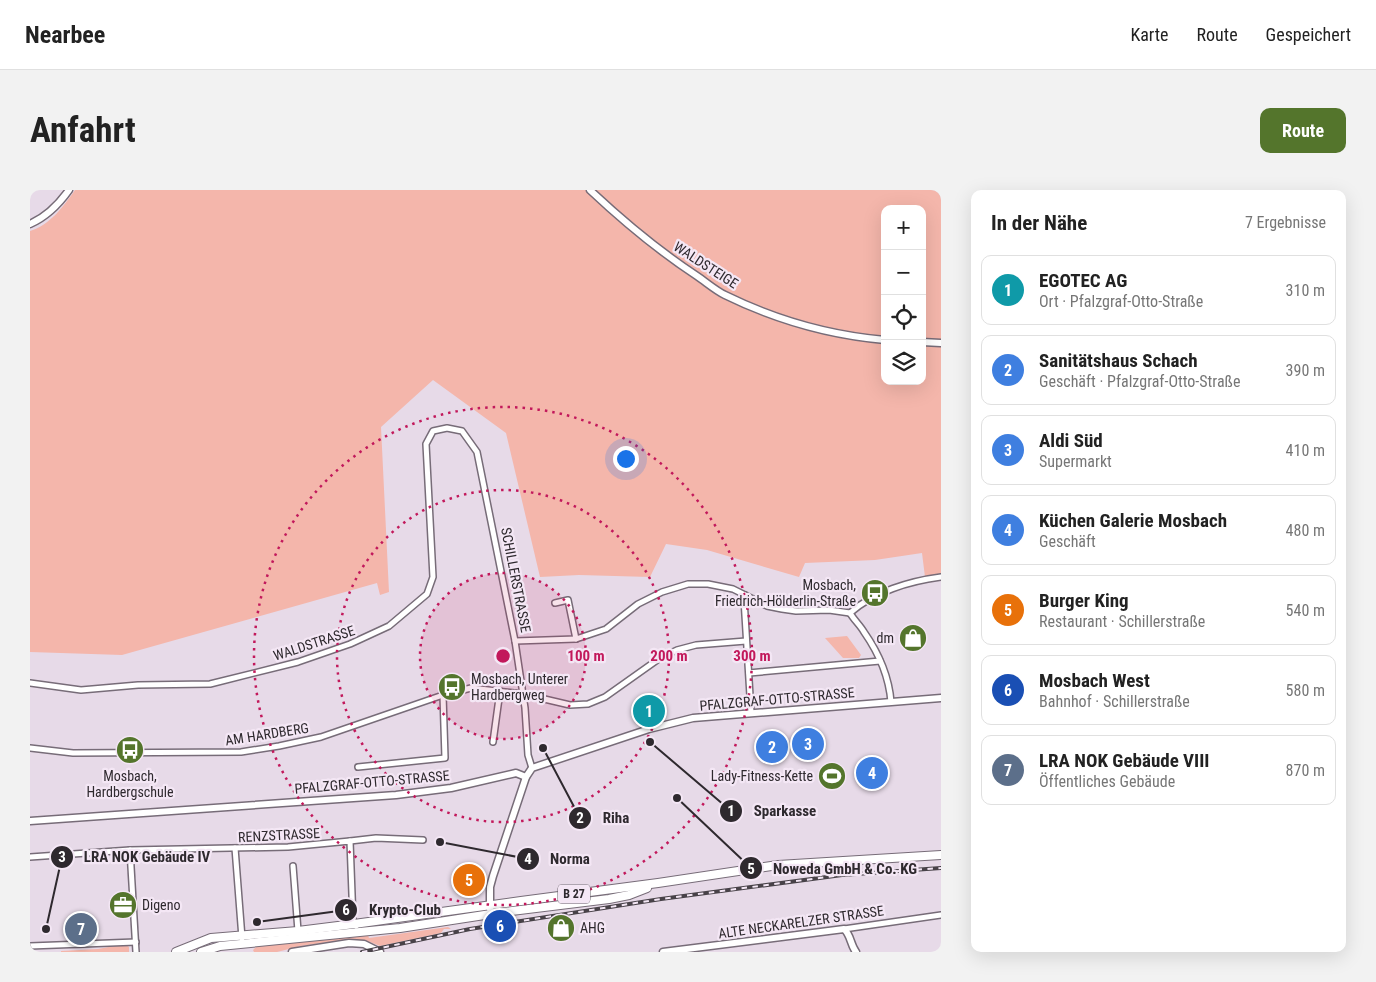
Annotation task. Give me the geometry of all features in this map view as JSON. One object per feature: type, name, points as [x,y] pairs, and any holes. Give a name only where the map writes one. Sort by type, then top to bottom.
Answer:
[{"type":"main road","name":"B 27","points":[[176,952],[211,938],[242,931],[298,931],[778,865],[941,855]]},
{"type":"main road","name":"B 27","points":[[201,952],[220,946],[362,932],[629,895],[658,883]]},
{"type":"street","points":[[30,224],[39,220],[61,202],[69,190]]},
{"type":"street","name":"WALDSTEIGE","points":[[590,190],[608,207],[674,260],[724,294],[803,327],[847,336],[881,340]]},
{"type":"street","points":[[926,342],[941,343]]},
{"type":"street","name":"SCHILLERSTRASSE","points":[[433,432],[447,428],[462,431],[478,452],[515,641],[523,694],[528,755],[532,768]]},
{"type":"street","name":"WALDSTRASSE","points":[[30,684],[81,690],[138,685],[210,684],[298,662],[350,644],[388,626],[427,594],[433,577],[426,444],[433,432]]},
{"type":"street","points":[[850,613],[872,597],[909,584],[941,577]]},
{"type":"street","points":[[515,641],[576,639],[606,629],[638,604],[678,586],[708,584],[733,589],[767,606],[796,611],[829,610],[850,613],[864,632],[880,661],[887,677],[891,702]]},
{"type":"street","points":[[745,595],[751,712]]},
{"type":"street","points":[[555,602],[568,600],[576,639]]},
{"type":"street","name":"AM HARDBERG","points":[[30,748],[73,753],[159,754],[241,752],[321,737],[443,695],[471,688],[523,694],[570,705],[588,704],[605,697],[660,658],[677,650],[696,645],[746,640]]},
{"type":"street","points":[[749,673],[880,661]]},
{"type":"street","points":[[492,742],[500,691]]},
{"type":"street","points":[[358,767],[444,758],[443,695]]},
{"type":"street","name":"PFALZGRAF-OTTO-STRASSE","points":[[532,768],[684,720],[751,712],[941,698]]},
{"type":"street","points":[[491,914],[491,881],[526,777],[532,768]]},
{"type":"street","name":"PFALZGRAF-OTTO-STRASSE","points":[[30,821],[396,796],[452,788],[516,773],[526,777]]},
{"type":"street","name":"RENZSTRASSE","points":[[30,857],[130,850],[288,847],[376,838],[423,840]]},
{"type":"street","points":[[350,841],[352,910],[354,924],[362,932]]},
{"type":"street","points":[[235,848],[242,944],[245,952]]},
{"type":"street","points":[[130,850],[136,952]]},
{"type":"street","points":[[293,866],[298,931]]},
{"type":"street","name":"ALTE NECKARELZER STRASSE","points":[[663,952],[941,915]]},
{"type":"street","points":[[844,929],[848,933],[856,952]]},
{"type":"street","points":[[30,946],[136,942]]},
{"type":"street","points":[[292,952],[349,943],[364,944],[380,952]]},
{"type":"shaded area","points":[[75,190],[941,190],[941,574],[925,577],[922,553],[875,560],[805,563],[799,577],[707,550],[666,544],[650,577],[579,575],[540,577],[506,433],[433,380],[381,427],[389,592],[380,595],[377,583],[122,655],[30,652],[30,231],[50,220]]},
{"type":"shaded area","points":[[847,636],[861,655],[859,658],[843,658],[825,638]]},
{"type":"shaded area","points":[[448,927],[451,929],[444,929],[441,933],[380,946],[370,942],[349,939],[301,946],[277,952],[254,952],[253,950],[258,945],[368,935],[369,938]]},
{"type":"shaded area","points":[[125,944],[129,947],[129,952],[61,952],[98,949]]},
{"type":"railway","points":[[362,952],[470,929],[661,899],[842,875],[941,868]]},
{"type":"place","name":"Mosbach, Friedrich-Hölderlin-Straße","points":[[875,593]]},
{"type":"place","name":"dm","points":[[913,638]]},
{"type":"place","name":"Mosbach, Unterer Hardbergweg","points":[[452,687]]},
{"type":"place","name":"EGOTEC AG","points":[[649,711]]},
{"type":"place","name":"Sparkasse","points":[[650,742]]},
{"type":"place","name":"Aldi Süd","points":[[808,744]]},
{"type":"place","name":"Sanitätshaus Schach","points":[[772,747]]},
{"type":"place","name":"Riha","points":[[543,748]]},
{"type":"place","name":"Mosbach, Hardbergschule","points":[[130,750]]},
{"type":"place","name":"Küchen Galerie Mosbach","points":[[872,773]]},
{"type":"place","name":"Lady-Fitness-Kette","points":[[832,776]]},
{"type":"place","name":"Noweda GmbH & Co. KG","points":[[677,798]]},
{"type":"place","name":"Norma","points":[[440,842]]},
{"type":"place","name":"Burger King","points":[[469,880]]},
{"type":"place","name":"Digeno","points":[[123,905]]},
{"type":"place","name":"Krypto-Club","points":[[257,922]]},
{"type":"place","name":"Mosbach West","points":[[500,926]]},
{"type":"place","name":"AHG","points":[[561,928]]},
{"type":"place","name":"LRA NOK Gebäude IV","points":[[46,929]]},
{"type":"place","name":"LRA NOK Gebäude VIII","points":[[81,929]]}]
